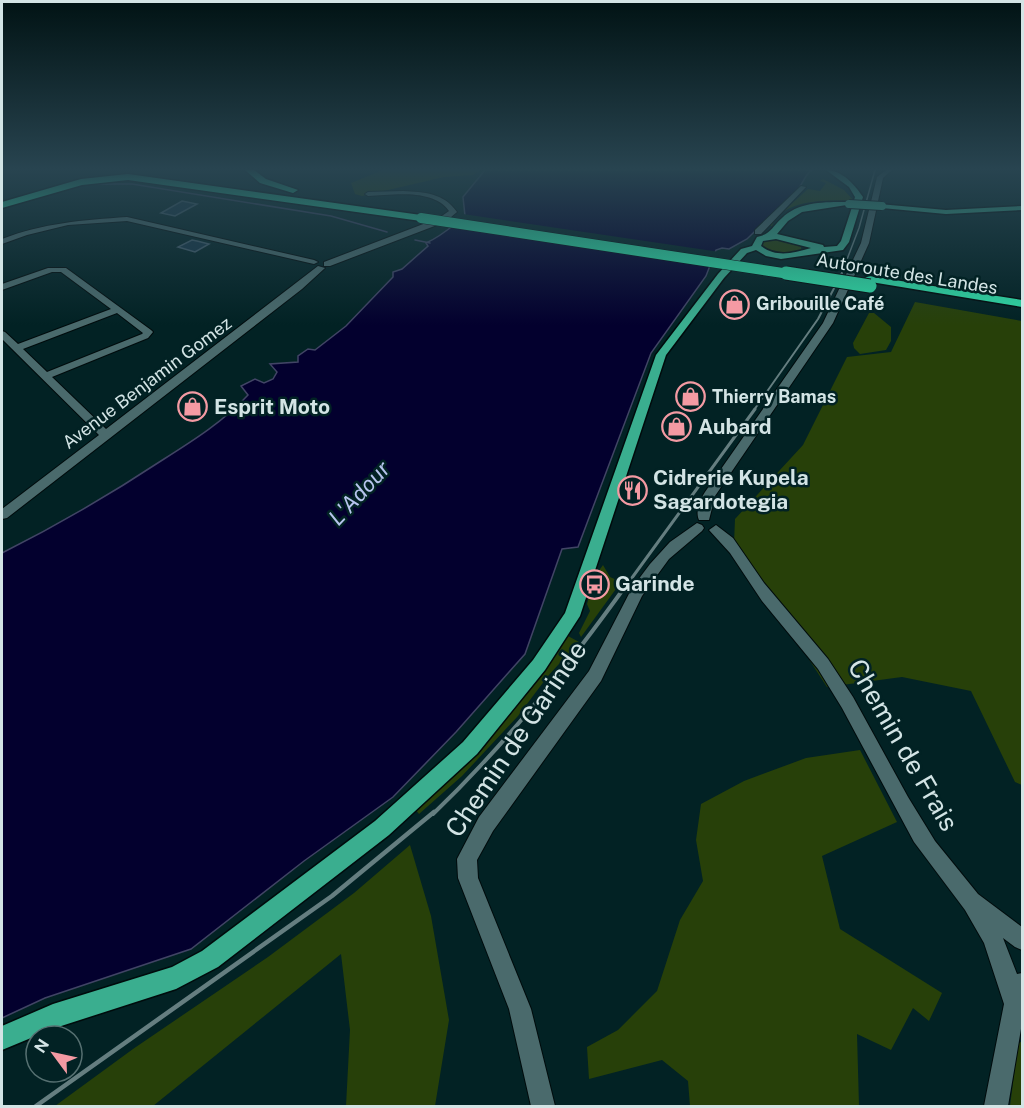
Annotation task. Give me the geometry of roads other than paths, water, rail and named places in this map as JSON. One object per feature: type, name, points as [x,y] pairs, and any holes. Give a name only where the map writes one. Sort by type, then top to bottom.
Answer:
[{"type":"highway","name":"Autoroute des Landes","points":[[462,222],[1023,304]]},
{"type":"highway","name":"Autoroute des Landes","points":[[869,283],[1023,311]]},
{"type":"main road","points":[[757,247],[757,241],[770,236],[784,222]]},
{"type":"main road","points":[[740,256],[767,254],[790,258],[805,249],[831,250],[842,245],[848,222]]},
{"type":"main road","points":[[782,226],[791,238],[805,249]]},
{"type":"main road","points":[[770,236],[791,238]]},
{"type":"main road","points":[[757,247],[767,254]]},
{"type":"main road","points":[[2,1038],[53,1016],[176,977],[210,959],[382,828],[470,748],[510,702],[566,628],[578,603],[661,355],[721,276],[744,251],[757,247]]},
{"type":"street","points":[[2,242],[32,231],[68,223],[87,222]]},
{"type":"street","points":[[138,222],[317,266]]},
{"type":"street","name":"Avenue Benjamin Gomez","points":[[2,515],[317,266],[435,222]]},
{"type":"street","points":[[758,232],[768,222]]},
{"type":"street","points":[[700,522],[709,495],[828,323],[858,259],[870,222]]},
{"type":"street","points":[[2,287],[51,270],[63,270],[148,332],[145,336],[46,376]]},
{"type":"street","points":[[17,348],[117,310]]},
{"type":"street","points":[[2,334],[105,435]]},
{"type":"street","name":"Chemin de Frais","points":[[700,522],[708,532],[716,530],[726,537],[751,577],[822,662],[854,712],[913,824],[934,857],[968,899],[992,935],[1019,993],[996,1107]]},
{"type":"street","name":"Chemin de Garinde","points":[[543,1107],[520,1009],[468,878],[467,859],[486,824],[595,676],[608,655],[623,617],[640,589],[679,538],[700,522]]},
{"type":"street","points":[[968,899],[1023,940]]},
{"type":"water","name":"L'Adour","points":[[458,222],[765,222],[747,239],[729,249],[716,250],[706,276],[651,353],[578,547],[562,549],[525,654],[456,732],[393,797],[304,861],[191,949],[45,998],[2,1018],[2,553],[124,485],[219,422],[248,395],[241,386],[255,379],[264,383],[273,379],[277,372],[270,364],[298,362],[298,356],[308,349],[315,350],[346,326],[393,277],[393,272],[402,269],[428,246],[426,243]]},
{"type":"waterway","points":[[351,222],[387,232]]},
{"type":"waterway","points":[[415,240],[430,243]]},
{"type":"railway","points":[[841,275],[861,222]]},
{"type":"railway","points":[[754,410],[818,319],[841,275]]},
{"type":"railway","points":[[626,586],[755,409]]},
{"type":"railway","points":[[433,814],[486,760],[535,704],[627,584]]},
{"type":"railway","points":[[36,1106],[332,896],[434,812]]},
{"type":"place","name":"Gribouille Café","points":[[735,304]]},
{"type":"place","name":"Thierry Bamas","points":[[691,397]]},
{"type":"place","name":"Esprit Moto","points":[[193,407]]},
{"type":"place","name":"Aubard","points":[[677,427]]},
{"type":"place","name":"Cidrerie Kupela Sagardotegia","points":[[632,490]]},
{"type":"place","name":"Garinde","points":[[594,584]]}]
